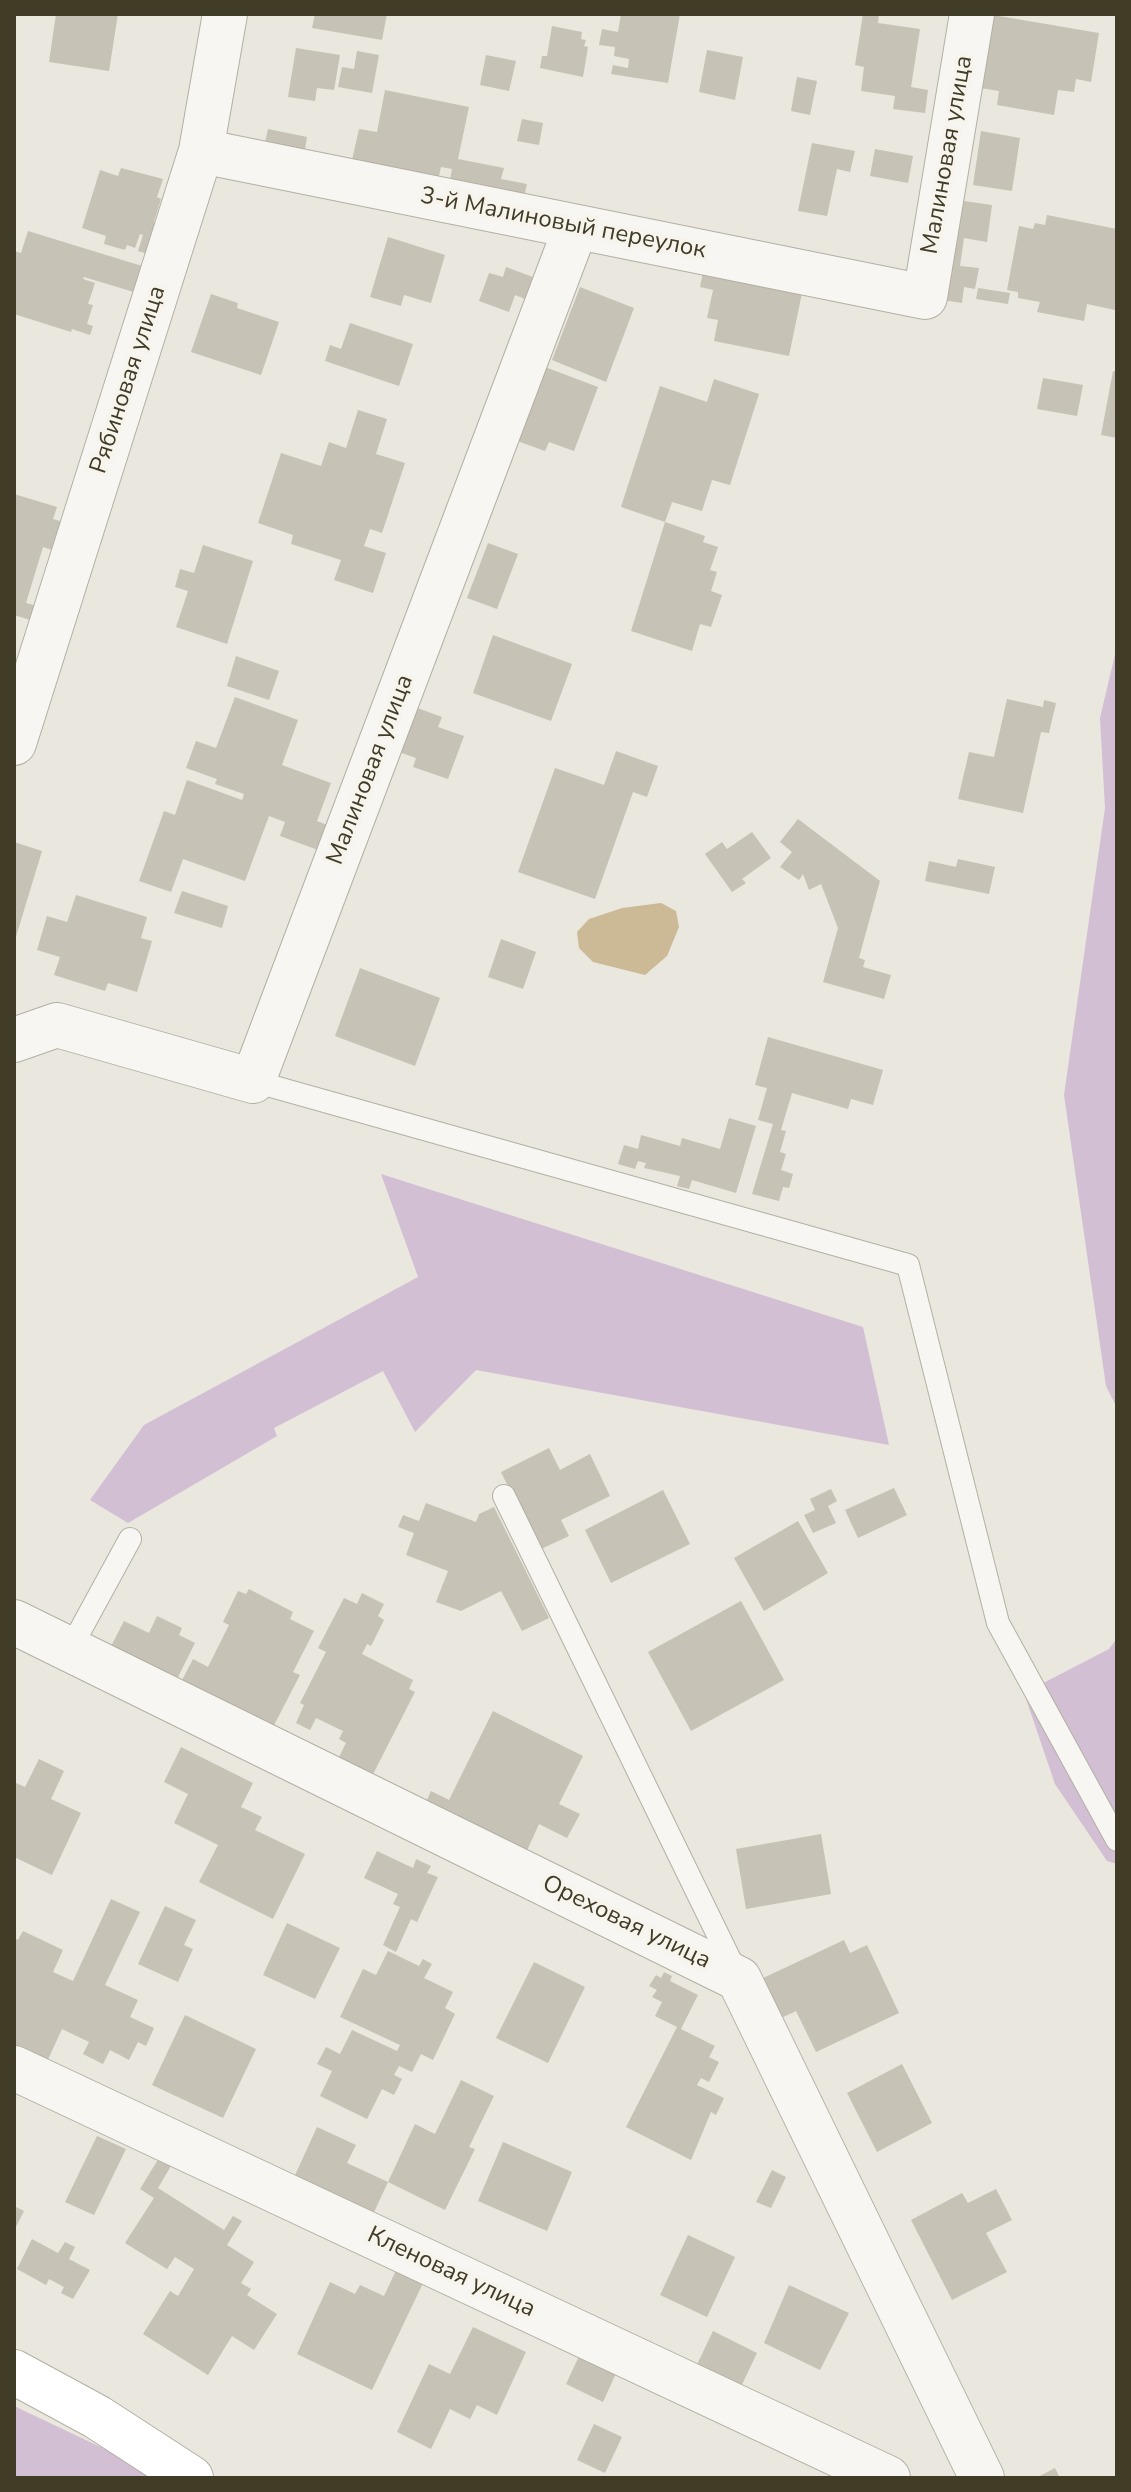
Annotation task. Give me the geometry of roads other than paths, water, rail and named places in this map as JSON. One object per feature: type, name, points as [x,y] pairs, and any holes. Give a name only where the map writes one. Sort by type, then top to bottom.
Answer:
[{"type":"main road","points":[[14,2372],[97,2417],[191,2478]]},
{"type":"street","name":"Рябиновая улица","points":[[14,743],[201,151],[225,14]]},
{"type":"street","name":"Малиновая улица","points":[[925,297],[972,14]]},
{"type":"street","name":"3-й Малиновый переулок","points":[[201,151],[925,297]]},
{"type":"street","name":"Малиновая улица","points":[[253,1081],[576,227]]},
{"type":"street","points":[[14,1040],[57,1025],[253,1081]]},
{"type":"street","name":"Ореховая улица","points":[[14,1622],[739,1979],[982,2478]]},
{"type":"street","name":"Кленовая улица","points":[[14,2068],[888,2478]]},
{"type":"lane","points":[[253,1081],[908,1265],[998,1623],[1117,1840]]},
{"type":"lane","points":[[504,1496],[739,1979]]},
{"type":"lane","points":[[70,1649],[130,1539]]}]
